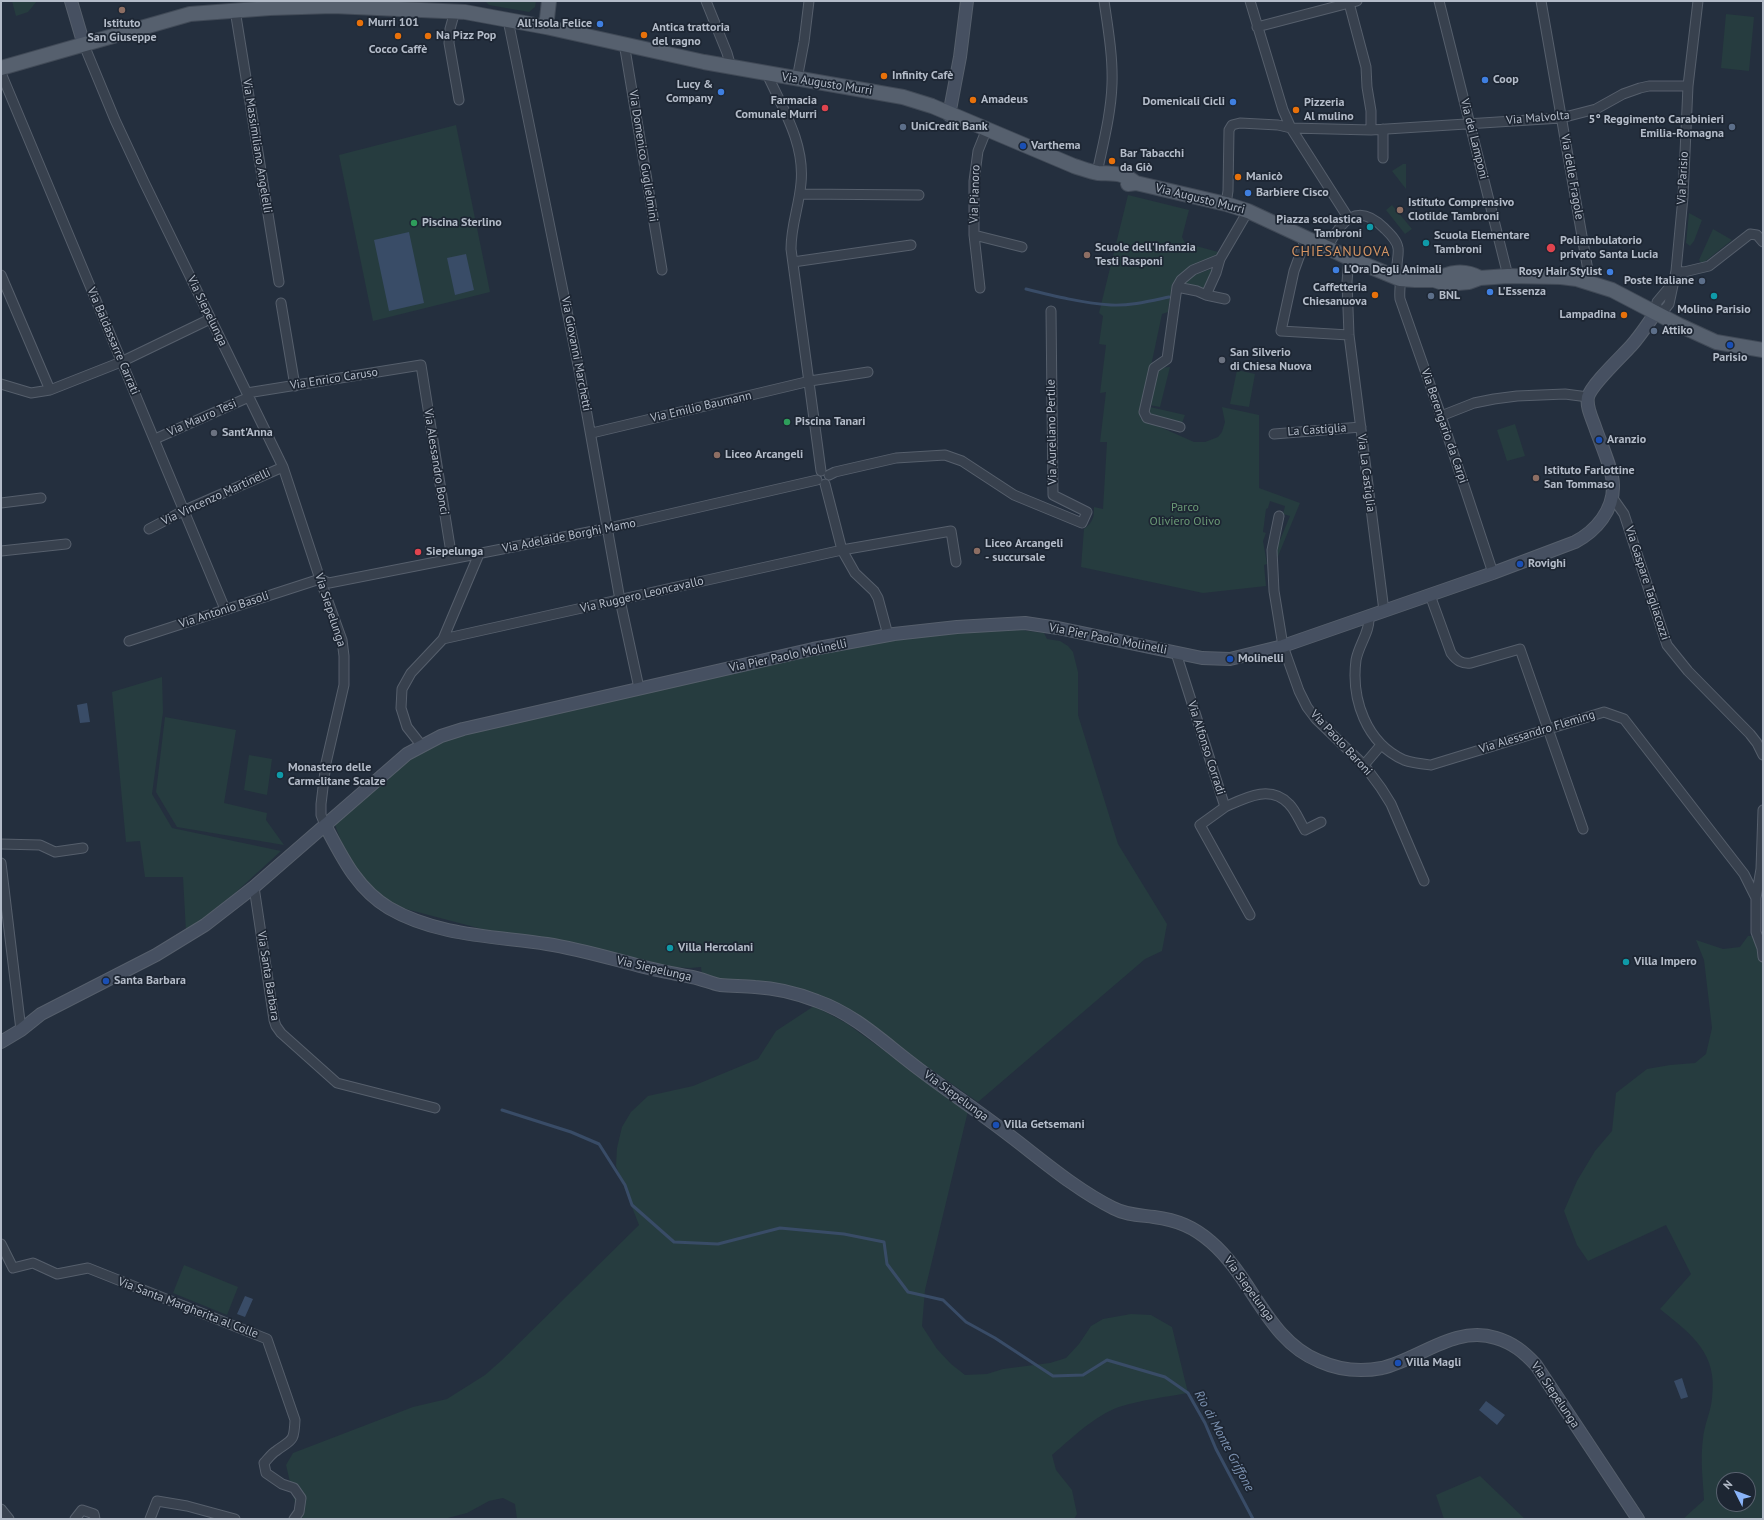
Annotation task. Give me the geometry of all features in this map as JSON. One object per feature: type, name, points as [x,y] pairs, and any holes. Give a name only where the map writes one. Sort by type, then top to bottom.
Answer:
[{"type":"main road","points":[[546,27],[549,1]]},
{"type":"main road","name":"Via Augusto Murri","points":[[1,68],[190,14],[311,3],[456,6],[479,8],[508,20],[624,43],[670,55],[767,74],[903,97],[932,106],[986,131],[1056,159],[1097,173],[1107,181],[1124,185],[1136,183],[1226,204],[1248,211],[1349,258],[1400,279],[1434,280],[1446,284],[1469,282],[1480,278],[1508,276],[1561,277],[1590,282],[1612,290],[1716,342],[1763,350]]},
{"type":"street","points":[[71,1],[84,45]]},
{"type":"street","points":[[706,1],[732,67]]},
{"type":"street","points":[[797,79],[804,42],[809,1]]},
{"type":"street","points":[[949,115],[960,57],[967,1]]},
{"type":"street","points":[[1097,173],[1110,112],[1112,84],[1111,55],[1104,1]]},
{"type":"street","points":[[1250,1],[1283,110],[1291,128],[1349,219]]},
{"type":"street","name":"Via dei Lamponi","points":[[1439,1],[1471,123],[1508,276]]},
{"type":"street","name":"Via delle Fragole","points":[[1542,1],[1590,282]]},
{"type":"street","name":"Via Parisio","points":[[1656,312],[1665,309],[1668,304],[1676,271],[1688,86],[1698,1]]},
{"type":"street","points":[[1257,26],[1348,2],[1366,67],[1367,87],[1371,112],[1371,130]]},
{"type":"street","points":[[456,6],[450,29],[449,43],[459,100]]},
{"type":"street","name":"Via Massimiliano Angelelli","points":[[235,10],[278,282]]},
{"type":"street","name":"Via Giovanni Marchetti","points":[[508,20],[592,433],[620,600],[639,688]]},
{"type":"street","name":"Via Domenico Guglielmini","points":[[624,43],[662,270]]},
{"type":"street","name":"Via Siepelunga","points":[[84,45],[115,120],[210,319],[284,467],[320,580],[342,640],[344,656],[343,695],[326,763],[321,815],[325,825],[355,878],[369,893],[389,908],[418,922],[448,931],[576,950],[720,984],[761,987],[811,998],[851,1016],[913,1065],[1063,1176],[1096,1198],[1116,1210],[1174,1221],[1194,1229],[1216,1247],[1238,1270],[1267,1316],[1285,1338],[1299,1350],[1319,1361],[1340,1368],[1358,1370],[1375,1369],[1398,1363],[1442,1343],[1479,1333],[1509,1342],[1526,1354],[1536,1365],[1638,1519]]},
{"type":"street","name":"Via Baldassarre Carrati","points":[[1,73],[120,362],[155,439],[225,609]]},
{"type":"street","points":[[767,74],[800,148],[802,181],[791,234],[793,262],[810,381],[825,473],[829,481],[821,482],[842,550],[854,573],[874,591],[878,598],[888,635]]},
{"type":"street","name":"Via Malvolta","points":[[1226,204],[1228,191],[1229,130],[1232,126],[1240,123],[1278,125],[1291,128],[1371,130],[1561,118],[1591,110],[1631,90],[1650,86],[1688,86]]},
{"type":"street","points":[[1383,129],[1384,158]]},
{"type":"street","name":"Via Pianoro","points":[[980,288],[974,235],[974,181],[978,151],[986,131]]},
{"type":"street","points":[[800,194],[919,195]]},
{"type":"street","points":[[1206,295],[1216,274],[1220,259],[1248,211]]},
{"type":"street","points":[[1327,248],[1339,228],[1349,219],[1358,215],[1370,216],[1377,221],[1396,242],[1399,249],[1396,268],[1400,279]]},
{"type":"street","points":[[1676,271],[1684,272],[1709,266],[1750,234],[1757,235],[1763,242]]},
{"type":"street","name":"Via Pianoro","points":[[974,235],[1022,247]]},
{"type":"street","points":[[1306,238],[1294,271],[1281,331],[1349,335]]},
{"type":"street","points":[[793,262],[911,246]]},
{"type":"street","name":"Via La Castiglia","points":[[1349,258],[1347,282],[1349,335],[1384,611]]},
{"type":"street","points":[[1180,427],[1147,418],[1144,412],[1154,368],[1167,359],[1177,287],[1181,280],[1193,270],[1220,259]]},
{"type":"street","points":[[1,275],[50,390]]},
{"type":"street","name":"Via Berengario da Carpi","points":[[1400,279],[1400,299],[1494,573]]},
{"type":"street","points":[[1177,287],[1225,299]]},
{"type":"street","points":[[281,303],[295,386]]},
{"type":"street","name":"Via Aureliano Pertile","points":[[825,473],[896,458],[946,454],[962,461],[1014,495],[1082,523],[1087,512],[1053,495],[1051,311]]},
{"type":"street","points":[[1612,497],[1613,483],[1591,416],[1588,397],[1592,388],[1632,345],[1656,312]]},
{"type":"street","points":[[1,384],[31,393],[50,390],[120,362],[210,319]]},
{"type":"street","name":"Via Enrico Caruso","points":[[248,395],[421,365]]},
{"type":"street","name":"Via Alessandro Bonci","points":[[421,365],[452,559]]},
{"type":"street","name":"Via Emilio Baumann","points":[[592,433],[810,381],[868,372]]},
{"type":"street","points":[[1441,416],[1474,403],[1517,396],[1566,394],[1588,397]]},
{"type":"street","name":"Via Mauro Tesi","points":[[155,439],[248,395]]},
{"type":"street","name":"La Castiglia","points":[[1274,434],[1361,427]]},
{"type":"street","name":"Via Vincenzo Martinelli","points":[[149,529],[185,510],[284,467]]},
{"type":"street","name":"Via Adelaide Borghi Mamo","points":[[320,580],[330,584],[609,528],[821,482]]},
{"type":"street","name":"Via Pier Paolo Molinelli","points":[[325,825],[407,754],[441,736],[463,729],[639,688],[806,651],[888,635],[957,627],[1025,623],[1058,628],[1202,658],[1230,658],[1283,646],[1494,573],[1575,542],[1587,536],[1598,526],[1606,514],[1612,497]]},
{"type":"street","name":"Via Gaspare Tagliacozzi","points":[[1612,497],[1624,514],[1667,645],[1688,671],[1750,734],[1763,752]]},
{"type":"street","points":[[1,502],[41,498]]},
{"type":"street","points":[[1279,516],[1272,550],[1274,592],[1283,646]]},
{"type":"street","name":"Via Ruggero Leoncavallo","points":[[442,639],[842,550],[951,531],[956,562]]},
{"type":"street","points":[[1,551],[66,544]]},
{"type":"street","points":[[422,746],[407,727],[401,708],[402,689],[411,673],[442,639],[479,554]]},
{"type":"street","name":"Via Antonio Basoli","points":[[129,641],[225,609],[320,580]]},
{"type":"street","points":[[1430,595],[1451,653],[1456,660],[1464,664],[1472,663],[1520,649],[1583,829]]},
{"type":"street","name":"Via Alessandro Fleming","points":[[1369,617],[1369,626],[1357,658],[1355,690],[1369,728],[1381,745],[1405,760],[1431,765],[1604,712],[1624,719],[1744,874],[1756,898],[1756,932],[1762,948],[1763,958]]},
{"type":"street","name":"Via Paolo Baroni","points":[[1283,646],[1299,691],[1307,707],[1316,719],[1364,766],[1391,804],[1424,881]]},
{"type":"street","name":"Via Alfonso Corradi","points":[[1176,653],[1225,807],[1200,825],[1250,915]]},
{"type":"street","points":[[1364,766],[1381,745]]},
{"type":"street","points":[[1225,807],[1254,794],[1274,794],[1289,803],[1306,830],[1321,822]]},
{"type":"street","points":[[1756,898],[1761,869],[1763,810]]},
{"type":"street","points":[[1,1042],[21,1030],[41,1014],[140,964],[182,940],[229,908],[325,825]]},
{"type":"street","points":[[1,844],[40,845],[55,852],[83,848]]},
{"type":"street","points":[[1,863],[21,1030]]},
{"type":"street","name":"Via Santa Barbara","points":[[254,887],[276,1026],[337,1083],[435,1108]]},
{"type":"street","name":"Via Santa Margherita al Colle","points":[[1,1244],[13,1268],[33,1263],[57,1274],[88,1268],[267,1339],[295,1420],[294,1434],[291,1442],[274,1452],[264,1463],[266,1473],[282,1484],[294,1488],[301,1498],[299,1512],[294,1519]]},
{"type":"street","points":[[150,1519],[157,1501],[187,1506],[236,1519]]},
{"type":"street","points":[[1,1509],[9,1519]]},
{"type":"street","points":[[76,1519],[82,1510],[94,1514],[95,1519]]},
{"type":"green space","points":[[12,1],[37,1],[28,12],[16,16]]},
{"type":"green space","points":[[485,1],[536,1],[535,7],[529,12],[489,5]]},
{"type":"green space","points":[[1726,14],[1754,17],[1749,71],[1721,68]]},
{"type":"green space","name":"Piscina Sterlino","points":[[456,125],[490,292],[373,321],[339,155]]},
{"type":"green space","points":[[1403,164],[1406,164],[1406,189],[1392,171]]},
{"type":"green space","name":"Parco Oliviero Olivo","points":[[1128,195],[1189,210],[1182,237],[1185,243],[1222,253],[1219,257],[1181,274],[1174,285],[1171,292],[1168,312],[1162,314],[1140,418],[1194,442],[1205,442],[1218,437],[1222,432],[1225,422],[1222,407],[1259,415],[1259,488],[1300,503],[1276,561],[1275,552],[1290,516],[1283,514],[1285,506],[1270,501],[1268,508],[1266,509],[1263,532],[1266,533],[1263,541],[1267,564],[1264,565],[1266,586],[1203,593],[1081,567],[1084,529],[1092,520],[1094,507],[1103,509],[1107,442],[1100,442],[1106,392],[1100,393],[1106,345],[1099,344],[1103,316],[1099,313]]},
{"type":"green space","points":[[1392,205],[1412,229],[1405,234],[1386,210]]},
{"type":"green space","points":[[1689,213],[1702,220],[1694,241],[1690,246],[1686,243]]},
{"type":"green space","points":[[1713,229],[1732,240],[1702,264],[1699,260]]},
{"type":"green space","points":[[1213,269],[1205,289],[1181,285],[1188,277]]},
{"type":"green space","points":[[1170,367],[1160,407],[1149,405],[1157,368]]},
{"type":"green space","points":[[1237,370],[1255,374],[1249,407],[1230,404]]},
{"type":"green space","points":[[1150,407],[1185,415],[1182,423],[1148,416]]},
{"type":"green space","points":[[1515,424],[1525,456],[1507,461],[1497,430]]},
{"type":"green space","points":[[981,627],[1044,633],[1047,639],[1060,641],[1068,646],[1073,652],[1078,672],[1078,715],[1118,844],[1167,924],[1162,951],[1145,959],[978,1102],[906,1052],[851,1010],[822,996],[742,979],[726,980],[702,976],[701,967],[690,968],[657,966],[549,939],[482,929],[406,909],[379,897],[363,882],[346,854],[335,825],[411,758],[446,739],[881,639]]},
{"type":"green space","points":[[162,677],[163,712],[152,794],[172,828],[281,851],[235,893],[186,932],[183,877],[145,877],[140,841],[126,842],[112,692]]},
{"type":"green space","points":[[165,717],[236,730],[224,803],[267,813],[266,820],[284,845],[177,827],[156,792]]},
{"type":"green space","points":[[249,755],[272,759],[267,795],[244,790]]},
{"type":"green space","points":[[1748,936],[1763,936],[1763,1519],[1683,1519],[1704,1500],[1702,1447],[1711,1403],[1713,1382],[1707,1357],[1700,1346],[1660,1309],[1691,1274],[1666,1225],[1588,1261],[1577,1245],[1564,1211],[1577,1181],[1595,1151],[1612,1131],[1616,1093],[1647,1069],[1695,1063],[1706,1054],[1712,1028],[1704,960],[1696,940],[1723,949],[1740,947]]},
{"type":"green space","points":[[814,1006],[846,1023],[968,1111],[925,1290],[922,1326],[937,1349],[951,1364],[965,1375],[987,1374],[1003,1369],[1050,1363],[1066,1358],[1079,1344],[1091,1326],[1103,1319],[1131,1314],[1151,1315],[1172,1327],[1188,1393],[1136,1402],[1110,1411],[1084,1428],[1052,1455],[1056,1470],[1072,1490],[1077,1514],[1074,1519],[517,1519],[515,1504],[503,1498],[489,1501],[467,1513],[444,1519],[303,1519],[295,1503],[286,1465],[293,1453],[413,1407],[447,1399],[485,1375],[639,1225],[616,1166],[617,1148],[622,1127],[631,1112],[648,1096],[693,1086],[758,1059],[776,1031]]},
{"type":"green space","points":[[184,1265],[238,1287],[227,1315],[173,1293]]},
{"type":"green space","points":[[1480,1476],[1525,1519],[1444,1519],[1436,1495]]},
{"type":"water","points":[[409,232],[424,303],[389,311],[374,240]]},
{"type":"water","points":[[466,254],[474,290],[455,295],[447,258]]},
{"type":"water","points":[[87,703],[90,722],[80,723],[77,705]]},
{"type":"water","points":[[245,1296],[253,1299],[245,1317],[237,1314]]},
{"type":"water","points":[[1682,1378],[1688,1397],[1681,1399],[1674,1381]]},
{"type":"water","points":[[1486,1401],[1505,1415],[1497,1425],[1479,1410]]},
{"type":"waterway","points":[[1026,289],[1079,301],[1111,305],[1133,304],[1169,297]]},
{"type":"waterway","name":"Rio di Monte Griffone","points":[[502,1110],[571,1132],[599,1144],[625,1185],[632,1205],[674,1242],[718,1244],[780,1228],[844,1234],[884,1242],[887,1264],[908,1292],[943,1300],[966,1322],[995,1338],[1053,1376],[1083,1375],[1107,1360],[1165,1377],[1188,1393],[1205,1423],[1216,1449],[1253,1519]]},
{"type":"place","name":"Istituto San Giuseppe","points":[[122,10]]},
{"type":"place","name":"Murri 101","points":[[360,23]]},
{"type":"place","name":"All'Isola Felice","points":[[600,24]]},
{"type":"place","name":"Antica trattoria del ragno","points":[[644,35]]},
{"type":"place","name":"Cocco Caffè","points":[[398,36]]},
{"type":"place","name":"Na Pizz Pop","points":[[428,36]]},
{"type":"place","name":"Infinity Cafè","points":[[884,76]]},
{"type":"place","name":"Coop","points":[[1485,80]]},
{"type":"place","name":"Lucy & Company","points":[[721,92]]},
{"type":"place","name":"Amadeus","points":[[973,100]]},
{"type":"place","name":"Domenicali Cicli","points":[[1233,102]]},
{"type":"place","name":"Farmacia Comunale Murri","points":[[825,108]]},
{"type":"place","name":"Pizzeria Al mulino","points":[[1296,110]]},
{"type":"place","name":"UniCredit Bank","points":[[903,127]]},
{"type":"place","name":"5° Reggimento Carabinieri Emilia-Romagna","points":[[1732,127]]},
{"type":"place","name":"Varthema","points":[[1023,146]]},
{"type":"place","name":"Bar Tabacchi da Giò","points":[[1112,161]]},
{"type":"place","name":"Manicò","points":[[1238,177]]},
{"type":"place","name":"Barbiere Cisco","points":[[1248,193]]},
{"type":"place","name":"Istituto Comprensivo Clotilde Tambroni","points":[[1400,210]]},
{"type":"place","name":"Piscina Sterlino","points":[[414,223]]},
{"type":"place","name":"Piazza scolastica Tambroni","points":[[1370,227]]},
{"type":"place","name":"Scuola Elementare Tambroni","points":[[1426,243]]},
{"type":"place","name":"Poliambulatorio privato Santa Lucia","points":[[1551,248]]},
{"type":"place","name":"Scuole dell'Infanzia Testi Rasponi","points":[[1087,255]]},
{"type":"place","name":"L'Ora Degli Animali","points":[[1336,270]]},
{"type":"place","name":"Rosy Hair Stylist","points":[[1610,272]]},
{"type":"place","name":"Poste Italiane","points":[[1702,281]]},
{"type":"place","name":"L'Essenza","points":[[1490,292]]},
{"type":"place","name":"Caffetteria Chiesanuova","points":[[1375,295]]},
{"type":"place","name":"BNL","points":[[1431,296]]},
{"type":"place","name":"Molino Parisio","points":[[1714,296]]},
{"type":"place","name":"Lampadina","points":[[1624,315]]},
{"type":"place","name":"Attiko","points":[[1654,331]]},
{"type":"place","name":"Parisio","points":[[1730,345]]},
{"type":"place","name":"San Silverio di Chiesa Nuova","points":[[1222,360]]},
{"type":"place","name":"Piscina Tanari","points":[[787,422]]},
{"type":"place","name":"Sant'Anna","points":[[214,433]]},
{"type":"place","name":"Aranzio","points":[[1599,440]]},
{"type":"place","name":"Liceo Arcangeli","points":[[717,455]]},
{"type":"place","name":"Istituto Farlottine San Tommaso","points":[[1536,478]]},
{"type":"place","name":"Liceo Arcangeli - succursale","points":[[977,551]]},
{"type":"place","name":"Siepelunga","points":[[418,552]]},
{"type":"place","name":"Rovighi","points":[[1520,564]]},
{"type":"place","name":"Molinelli","points":[[1230,659]]},
{"type":"place","name":"Monastero delle Carmelitane Scalze","points":[[280,775]]},
{"type":"place","name":"Villa Hercolani","points":[[670,948]]},
{"type":"place","name":"Villa Impero","points":[[1626,962]]},
{"type":"place","name":"Santa Barbara","points":[[106,981]]},
{"type":"place","name":"Villa Getsemani","points":[[996,1125]]},
{"type":"place","name":"Villa Magli","points":[[1398,1363]]},
{"type":"district","name":"CHIESANUOVA","points":[[1341,252]]}]
